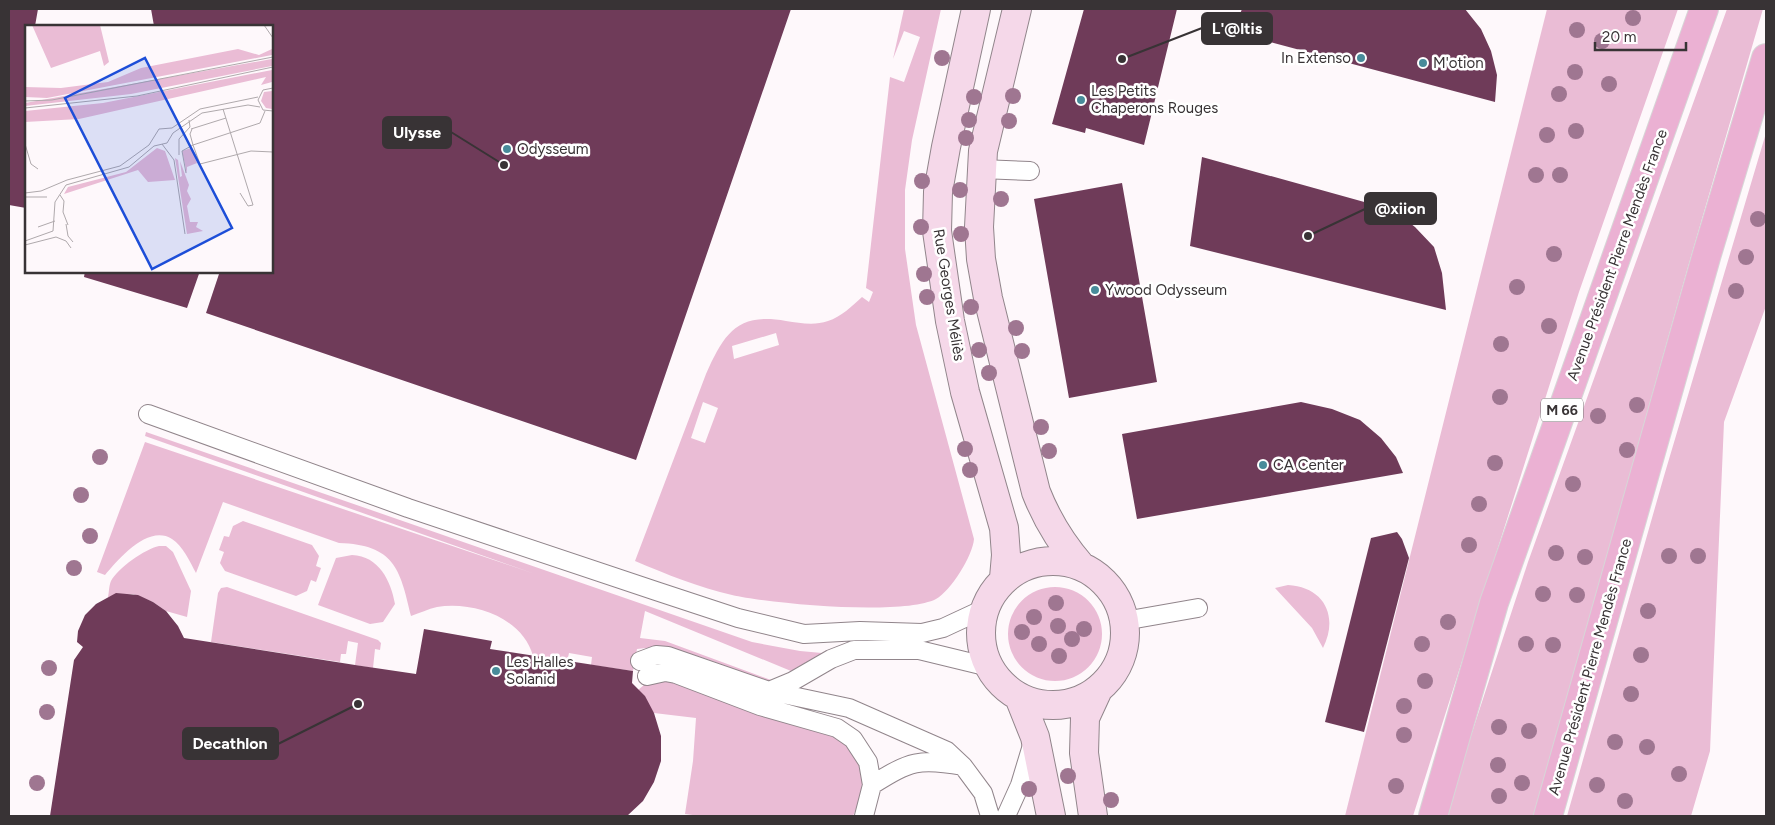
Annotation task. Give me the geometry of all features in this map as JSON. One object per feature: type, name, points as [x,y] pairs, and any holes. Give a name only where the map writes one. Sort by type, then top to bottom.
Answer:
[{"type":"main road","name":"Avenue Président Pierre Mendès France","points":[[1433,816],[1494,603],[1704,9]]},
{"type":"main road","name":"Avenue Président Pierre Mendès France","points":[[1548,816],[1707,254],[1766,58]]},
{"type":"street","name":"Rue Georges Méliès","points":[[976,9],[944,156],[938,192],[937,231],[950,321],[965,392],[1004,528],[1006,555],[1004,578]]},
{"type":"street","points":[[1016,9],[983,151],[979,227],[981,259],[988,298],[1034,482],[1046,518],[1062,544],[1081,566],[1107,583],[1122,609],[1126,640],[1117,669],[1097,692],[1085,718],[1084,752],[1093,816]]},
{"type":"street","points":[[1081,566],[1056,561],[1031,564],[1004,578],[986,608],[981,628],[982,648],[989,667],[1002,684],[1019,697],[1045,706],[1072,704],[1097,692]]},
{"type":"street","points":[[1019,697],[1034,737],[1051,816]]},
{"type":"lane","points":[[981,168],[1030,171]]},
{"type":"lane","points":[[148,414],[408,508],[738,618],[795,632],[804,634],[860,631],[922,632],[943,628],[986,608]]},
{"type":"lane","points":[[1124,621],[1198,608]]},
{"type":"lane","points":[[769,691],[793,681],[831,659],[854,650],[919,650],[989,667]]},
{"type":"lane","points":[[864,816],[872,785],[868,762],[853,739],[837,728],[760,706],[676,674],[644,668],[656,655],[668,656],[769,691],[848,708],[947,752],[963,766],[983,793],[990,816]]},
{"type":"lane","points":[[1006,816],[1020,786],[1034,737]]},
{"type":"lane","points":[[872,785],[893,772],[921,761],[963,766]]},
{"type":"shaded area","points":[[904,9],[941,9],[912,140],[905,190],[905,249],[916,325],[974,539],[970,554],[954,581],[936,599],[919,604],[896,607],[867,608],[805,605],[732,595],[695,585],[635,561],[706,374],[726,337],[744,323],[755,320],[769,319],[812,324],[837,317],[862,297],[869,302],[873,292],[866,288],[890,77],[904,82],[920,37],[904,31],[893,59]],"holes":[[[776,333],[779,345],[734,359],[732,346]],[[703,402],[718,408],[705,443],[691,438]]]},
{"type":"shaded area","points":[[1547,9],[1678,9],[1579,292],[1413,816],[1345,816]]},
{"type":"shaded area","points":[[1727,9],[1763,9],[1688,267],[1534,816],[1446,816],[1528,562]]},
{"type":"shaded area","points":[[1766,133],[1766,306],[1724,422],[1710,751],[1691,816],[1567,816],[1664,476]]},
{"type":"shaded area","points":[[146,432],[752,642],[822,653],[791,671],[645,611],[640,638],[665,641],[771,680],[767,682],[686,653],[653,648],[637,649],[633,671],[591,665],[592,657],[569,653],[567,662],[533,656],[528,643],[519,631],[508,622],[481,610],[466,607],[437,607],[411,616],[398,572],[383,554],[372,548],[339,543],[223,502],[196,573],[186,554],[172,539],[163,536],[153,536],[135,545],[105,575],[97,572],[145,442],[535,574],[145,436]]},
{"type":"shaded area","points":[[243,521],[312,545],[319,556],[316,566],[321,568],[316,582],[311,580],[307,591],[296,596],[225,571],[220,563],[224,552],[219,550],[224,536],[229,537],[233,526]]},
{"type":"shaded area","points":[[159,546],[166,546],[173,552],[191,591],[187,617],[166,611],[153,602],[133,594],[108,597],[111,581],[119,570],[140,555]]},
{"type":"shaded area","points":[[352,555],[370,560],[382,571],[387,579],[395,604],[383,622],[370,624],[318,605],[336,558]]},
{"type":"shaded area","points":[[1288,585],[1311,591],[1325,605],[1329,625],[1328,636],[1323,648],[1312,628],[1275,588]]},
{"type":"shaded area","points":[[227,587],[378,640],[381,643],[380,650],[375,649],[373,668],[355,665],[358,643],[348,641],[346,654],[341,654],[340,662],[211,642],[218,593],[221,588]]},
{"type":"shaded area","points":[[1046,587],[1064,587],[1089,600],[1099,616],[1102,634],[1099,652],[1089,668],[1064,681],[1046,681],[1021,668],[1008,643],[1008,625],[1021,600]]},
{"type":"shaded area","points":[[658,681],[670,681],[835,735],[853,753],[861,771],[861,792],[853,816],[700,816],[685,814],[693,761],[696,718],[654,713],[638,690],[644,685]]},
{"type":"building","points":[[9,9],[38,9],[35,25],[25,25],[25,208],[9,205]]},
{"type":"building","name":"Odysseum","points":[[151,9],[791,9],[636,460],[206,313],[220,272],[272,272],[272,25],[154,25]]},
{"type":"building","points":[[1084,9],[1177,9],[1144,145],[1086,128],[1085,133],[1052,124]]},
{"type":"building","name":"M'otion","points":[[1242,9],[1465,9],[1481,29],[1491,51],[1497,75],[1495,102],[1233,32]]},
{"type":"building","points":[[1202,157],[1393,210],[1415,227],[1434,247],[1442,273],[1446,310],[1190,246]]},
{"type":"building","name":"Ywood Odysseum","points":[[1122,183],[1157,382],[1069,398],[1034,199]]},
{"type":"building","points":[[85,272],[200,272],[187,308],[84,277]]},
{"type":"building","name":"CA Center","points":[[1301,402],[1332,409],[1360,420],[1381,438],[1396,457],[1403,473],[1137,519],[1122,434]]},
{"type":"building","points":[[1397,532],[1402,539],[1409,558],[1364,732],[1325,722],[1371,538]]},
{"type":"building","points":[[116,593],[138,595],[153,602],[166,611],[178,626],[184,638],[355,665],[416,674],[424,629],[492,641],[490,649],[633,671],[632,683],[645,696],[654,713],[661,736],[661,761],[654,782],[643,801],[627,816],[50,816],[74,660],[83,647],[77,642],[78,631],[85,615],[96,604]]},
{"type":"place","name":"In Extenso","points":[[1361,58]]},
{"type":"place","name":"L'@ltis","points":[[1122,59]]},
{"type":"place","name":"M'otion","points":[[1423,63]]},
{"type":"place","name":"Les Petits Chaperons Rouges","points":[[1081,100]]},
{"type":"place","name":"Odysseum","points":[[507,149]]},
{"type":"place","name":"Ulysse","points":[[504,165]]},
{"type":"place","name":"@xiion","points":[[1308,236]]},
{"type":"place","name":"Ywood Odysseum","points":[[1095,290]]},
{"type":"place","name":"CA Center","points":[[1263,465]]},
{"type":"place","name":"Les Halles Solanid","points":[[496,671]]},
{"type":"place","name":"Decathlon","points":[[358,704]]}]
